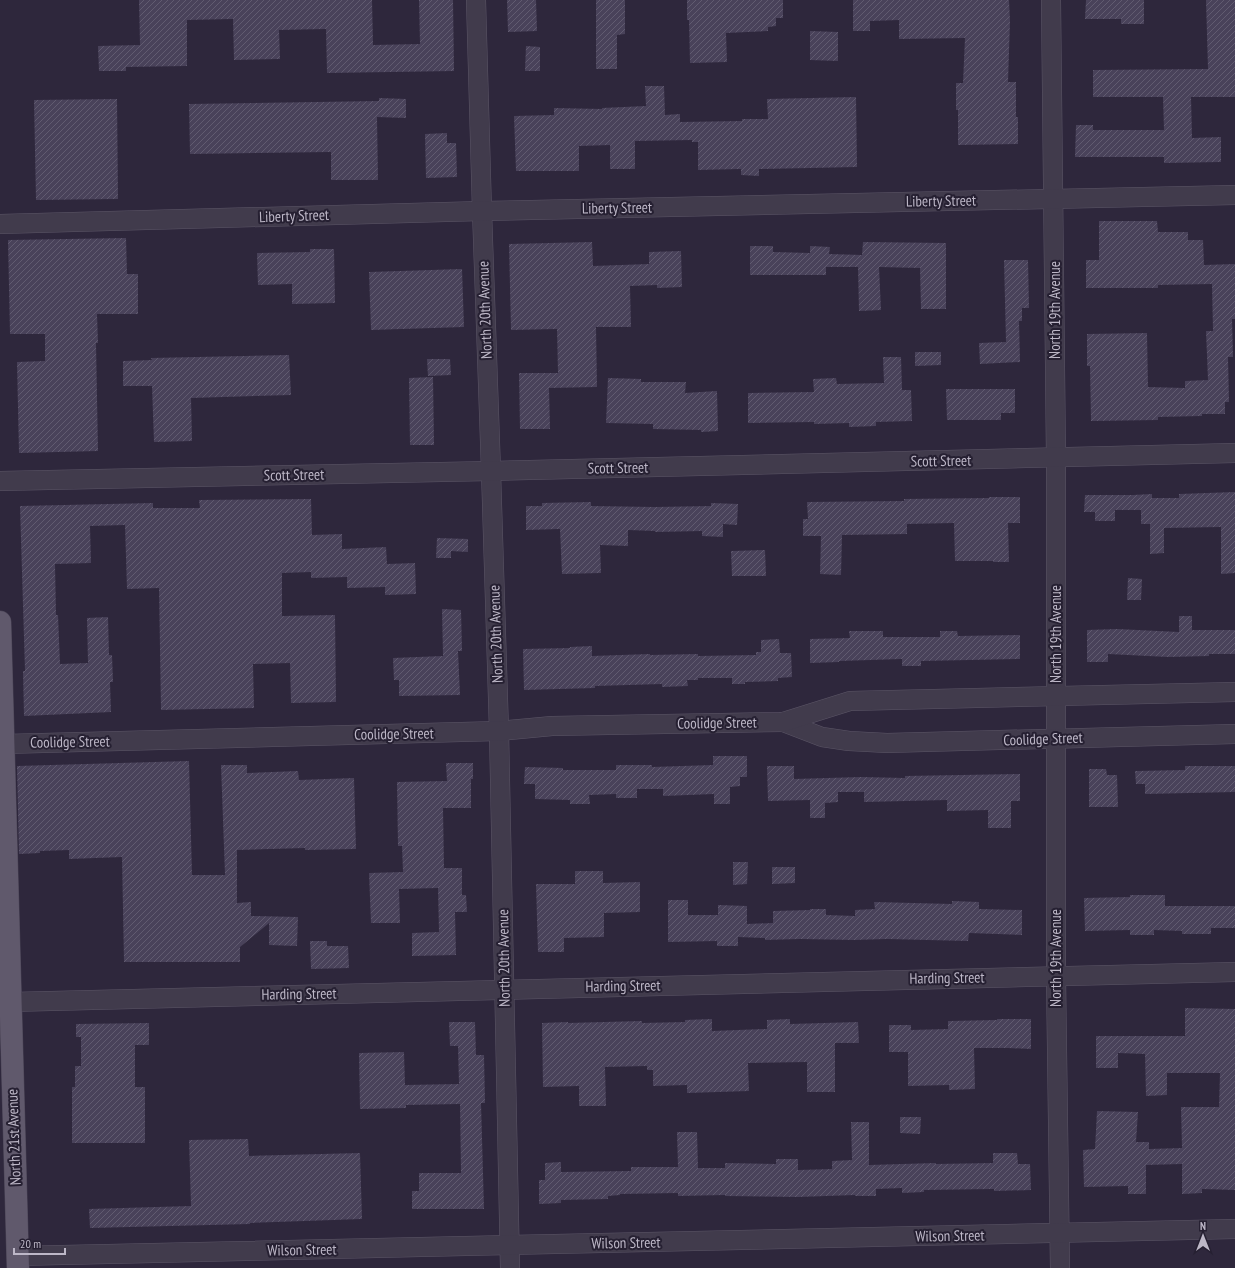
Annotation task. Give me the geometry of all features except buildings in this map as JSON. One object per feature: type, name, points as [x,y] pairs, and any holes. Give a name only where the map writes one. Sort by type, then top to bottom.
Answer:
[{"type":"main road","name":"North 21st Avenue","points":[[0,622],[17,1262]]},
{"type":"street","name":"North 20th Avenue","points":[[476,0],[499,731],[510,1268]]},
{"type":"street","name":"North 19th Avenue","points":[[1051,0],[1056,458],[1056,976],[1060,1268]]},
{"type":"street","name":"Liberty Street","points":[[0,224],[482,211],[1235,195]]},
{"type":"street","name":"Scott Street","points":[[0,481],[1235,453]]},
{"type":"street","name":"Coolidge Street","points":[[4,744],[499,731],[552,726],[783,722],[850,701],[1235,692]]},
{"type":"street","name":"Coolidge Street","points":[[783,722],[822,738],[887,743],[1235,734]]},
{"type":"street","name":"Harding Street","points":[[10,1002],[1235,972]]},
{"type":"street","name":"Wilson Street","points":[[17,1262],[509,1246],[1235,1229]]}]
